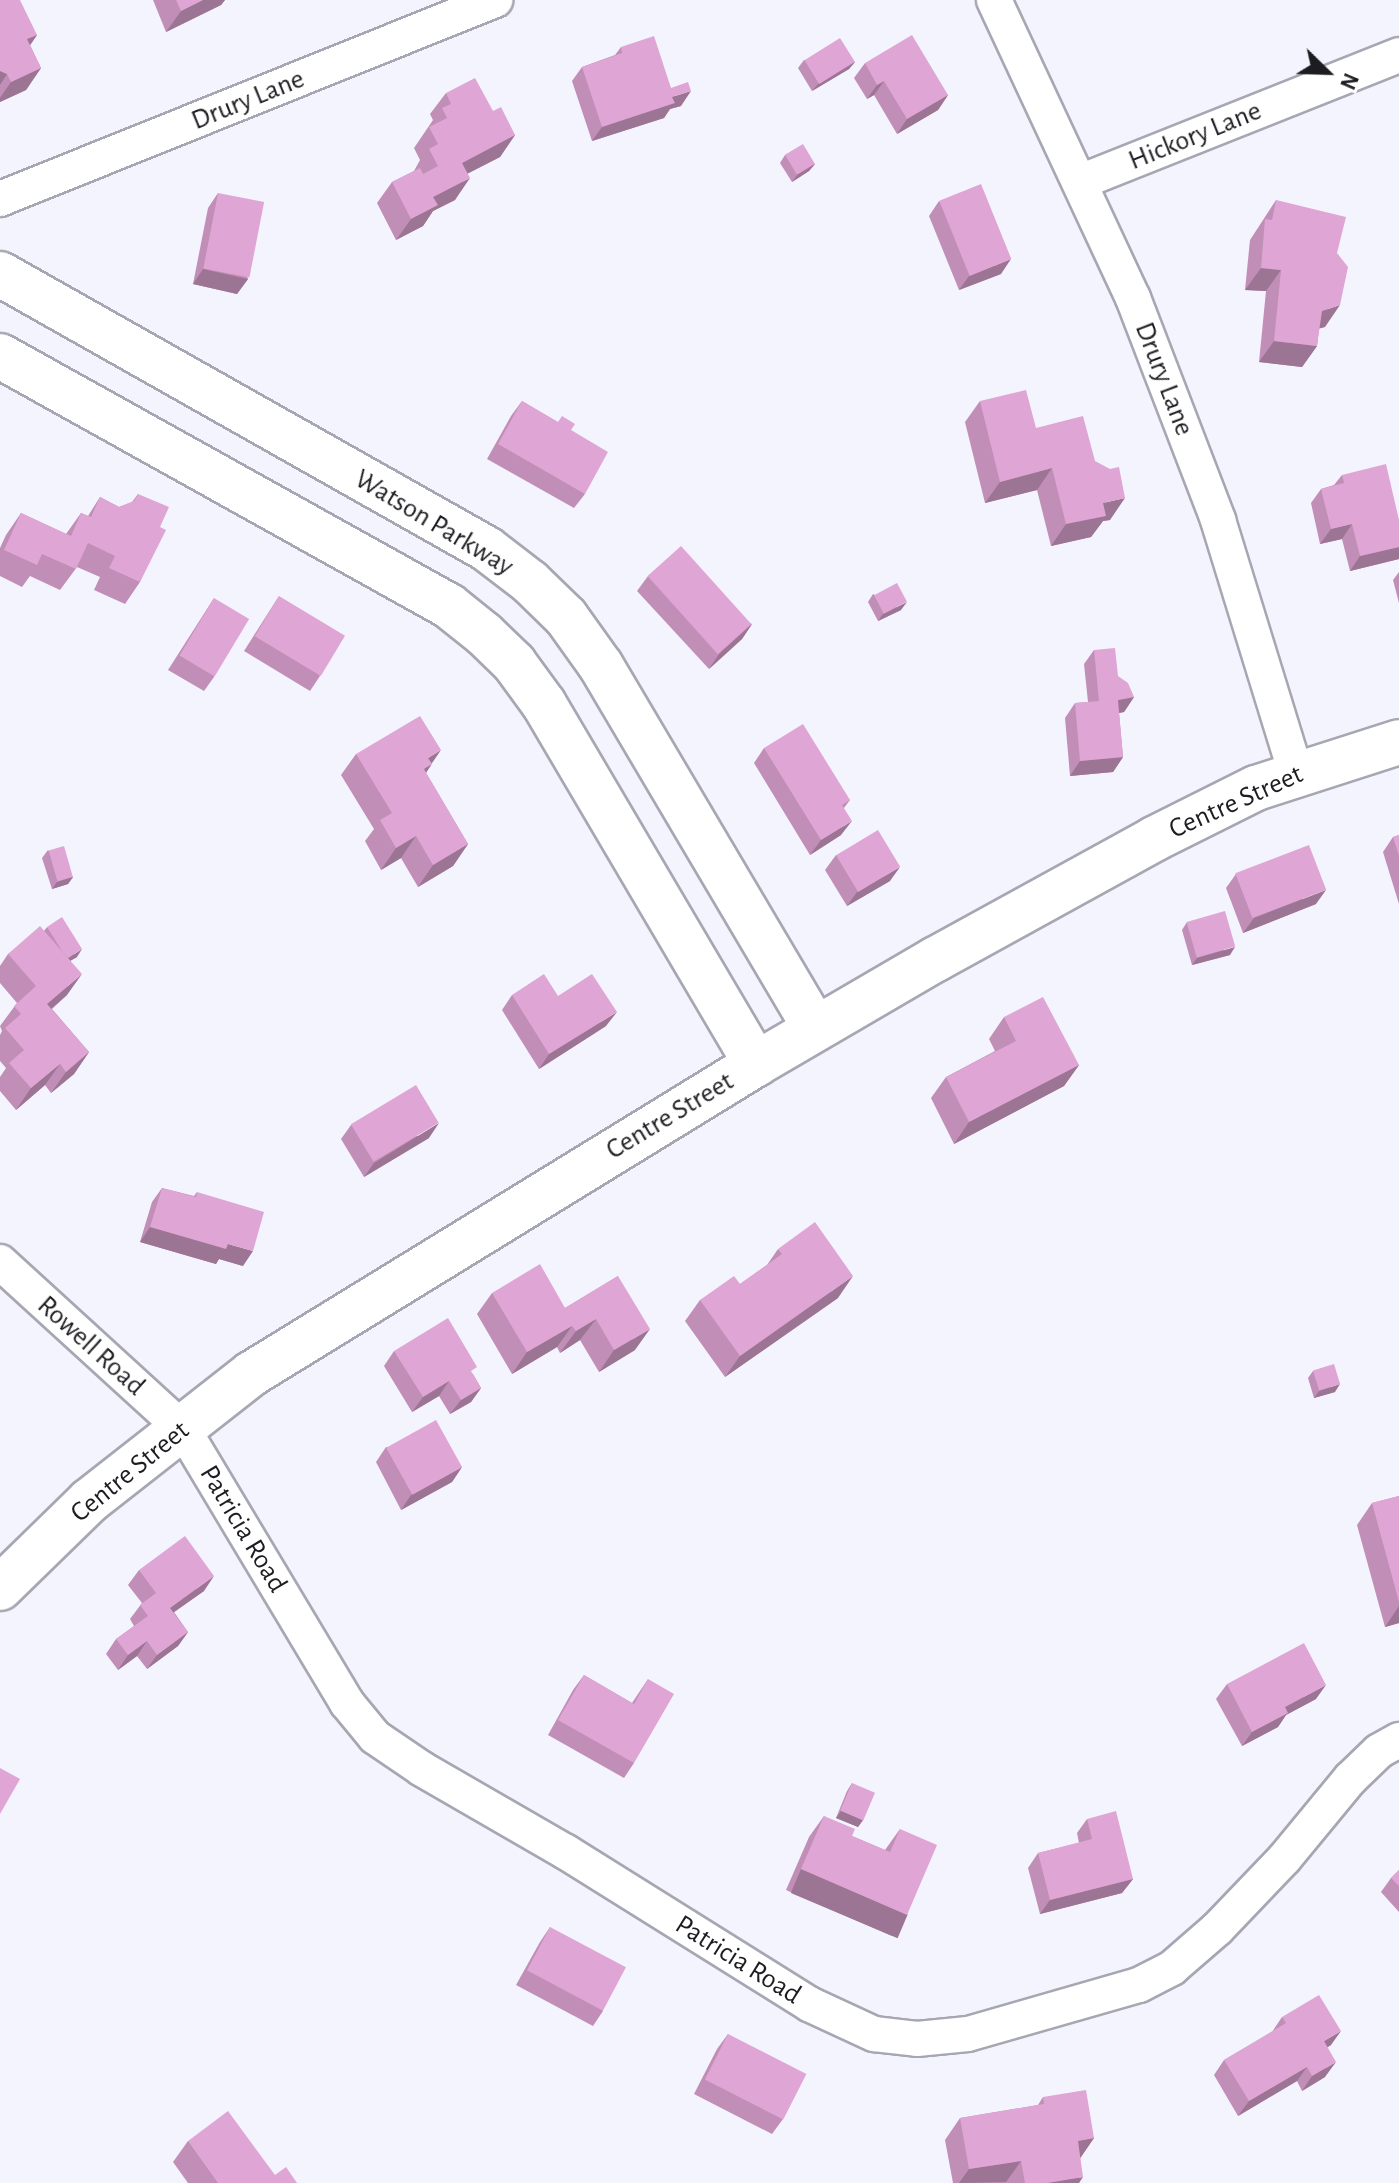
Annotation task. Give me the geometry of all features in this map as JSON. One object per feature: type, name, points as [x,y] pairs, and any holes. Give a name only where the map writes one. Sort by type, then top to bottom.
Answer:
[{"type":"main road","name":"Watson Parkway","points":[[0,274],[487,549],[530,582],[566,617],[601,666],[815,1028]]},
{"type":"main road","points":[[0,356],[449,606],[484,634],[514,663],[544,704],[756,1064]]},
{"type":"main road","name":"Centre Street","points":[[0,1588],[89,1501],[251,1374],[815,1028],[1154,839],[1256,788],[1399,742]]},
{"type":"street","name":"Drury Lane","points":[[0,199],[495,0]]},
{"type":"street","name":"Drury Lane","points":[[994,0],[1133,298],[1218,520],[1296,773]]},
{"type":"street","name":"Hickory Lane","points":[[1080,182],[1399,55]]},
{"type":"street","name":"Rowell Road","points":[[0,1262],[183,1429]]},
{"type":"street","name":"Patricia Road","points":[[183,1429],[347,1703],[375,1737],[422,1769],[566,1852],[809,2004],[874,2034],[917,2039],[968,2034],[1139,1985],[1172,1968],[1217,1929],[1284,1859],[1350,1779],[1379,1751],[1399,1740]]},
{"type":"building","points":[[0,0],[20,0],[37,35],[27,39],[41,68],[11,82],[7,74],[0,71]]},
{"type":"building","points":[[176,0],[203,0],[181,11]]},
{"type":"building","points":[[912,35],[948,95],[907,119],[884,81],[877,85],[865,63]]},
{"type":"building","points":[[654,36],[671,88],[688,82],[691,91],[672,97],[675,103],[602,127],[582,67],[622,53],[621,47]]},
{"type":"building","points":[[840,38],[855,62],[819,84],[804,60]]},
{"type":"building","points":[[475,78],[493,111],[501,107],[515,135],[462,163],[470,178],[433,197],[438,205],[411,219],[392,182],[420,168],[423,174],[438,166],[429,149],[438,144],[429,127],[447,118],[442,108],[451,104],[446,93]]},
{"type":"building","points":[[803,144],[815,164],[797,175],[785,155]]},
{"type":"building","points":[[981,184],[1011,259],[970,276],[939,201]]},
{"type":"building","points":[[218,193],[264,202],[249,278],[203,269]]},
{"type":"building","points":[[1276,200],[1346,217],[1337,253],[1348,267],[1340,305],[1322,311],[1317,346],[1274,341],[1281,270],[1261,268],[1265,219],[1272,220]]},
{"type":"building","points":[[1026,390],[1036,428],[1083,416],[1095,461],[1110,469],[1119,467],[1125,498],[1103,503],[1106,516],[1066,524],[1052,468],[1000,482],[980,401]]},
{"type":"building","points":[[522,401],[558,422],[562,416],[575,424],[571,430],[608,452],[585,494],[498,444]]},
{"type":"building","points":[[1386,464],[1399,520],[1399,547],[1360,556],[1352,524],[1331,529],[1321,489],[1344,483],[1342,475]]},
{"type":"building","points":[[138,494],[169,507],[160,527],[166,530],[140,582],[109,568],[115,556],[88,543],[76,569],[42,554],[37,565],[4,550],[21,513],[71,536],[81,513],[91,517],[100,497],[119,507],[134,501]]},
{"type":"building","points":[[681,546],[751,624],[718,654],[648,576]]},
{"type":"building","points":[[897,583],[907,602],[884,614],[874,595]]},
{"type":"building","points":[[279,596],[345,636],[321,676],[255,636]]},
{"type":"building","points":[[214,598],[249,619],[215,677],[179,655]]},
{"type":"building","points":[[1115,648],[1118,676],[1128,683],[1134,697],[1118,700],[1123,757],[1080,761],[1075,703],[1099,701],[1094,650]]},
{"type":"building","points":[[420,716],[441,750],[428,758],[432,764],[424,769],[468,844],[433,865],[416,836],[396,848],[380,820],[392,813],[356,754]]},
{"type":"building","points":[[803,724],[850,800],[842,805],[852,821],[821,840],[764,748]]},
{"type":"building","points":[[878,830],[900,867],[858,892],[836,855]]},
{"type":"building","points":[[1399,835],[1399,856],[1393,837]]},
{"type":"building","points":[[1309,845],[1326,890],[1252,918],[1235,873]]},
{"type":"building","points":[[64,846],[73,877],[57,881],[49,850]]},
{"type":"building","points":[[1225,911],[1235,947],[1197,958],[1187,922]]},
{"type":"building","points":[[62,917],[82,949],[68,958],[47,927]]},
{"type":"building","points":[[40,926],[82,974],[47,1004],[89,1052],[66,1072],[60,1064],[31,1088],[9,1063],[24,1050],[5,1028],[21,1014],[14,1006],[36,986],[8,954]]},
{"type":"building","points":[[544,974],[558,996],[592,974],[617,1012],[549,1054],[512,995]]},
{"type":"building","points":[[1043,997],[1079,1065],[969,1122],[946,1077],[1016,1041],[1004,1017]]},
{"type":"building","points":[[416,1085],[439,1123],[374,1162],[351,1124]]},
{"type":"building","points":[[162,1188],[196,1197],[197,1192],[264,1212],[253,1251],[228,1244],[226,1249],[150,1227]]},
{"type":"building","points":[[815,1222],[853,1276],[740,1356],[700,1300],[734,1276],[740,1284],[782,1254],[778,1249]]},
{"type":"building","points":[[540,1264],[565,1308],[618,1276],[650,1329],[614,1350],[596,1319],[576,1331],[572,1326],[527,1352],[492,1293]]},
{"type":"building","points":[[448,1318],[477,1367],[471,1371],[481,1388],[461,1400],[449,1381],[423,1397],[394,1351]]},
{"type":"building","points":[[1334,1364],[1340,1384],[1319,1391],[1313,1370]]},
{"type":"building","points":[[436,1420],[462,1467],[412,1495],[386,1448]]},
{"type":"building","points":[[1399,1496],[1399,1602],[1372,1503]]},
{"type":"building","points":[[185,1536],[214,1576],[170,1608],[188,1632],[157,1655],[147,1641],[128,1655],[116,1639],[148,1616],[140,1605],[156,1593],[139,1570]]},
{"type":"building","points":[[1304,1643],[1326,1685],[1285,1707],[1288,1713],[1252,1732],[1227,1684]]},
{"type":"building","points":[[584,1675],[634,1704],[648,1679],[674,1694],[634,1763],[558,1720]]},
{"type":"building","points":[[0,1768],[20,1779],[0,1814]]},
{"type":"building","points":[[852,1783],[875,1793],[863,1820],[840,1811]]},
{"type":"building","points":[[1116,1811],[1133,1879],[1050,1900],[1038,1853],[1092,1839],[1087,1819]]},
{"type":"building","points":[[824,1816],[855,1829],[852,1836],[890,1852],[900,1829],[937,1845],[907,1915],[801,1869]]},
{"type":"building","points":[[1399,1870],[1399,1886],[1391,1878]]},
{"type":"building","points":[[550,1927],[626,1967],[603,2011],[527,1970]]},
{"type":"building","points":[[1319,1995],[1341,2031],[1324,2041],[1336,2062],[1312,2076],[1307,2067],[1249,2101],[1224,2060],[1286,2023],[1282,2017]]},
{"type":"building","points":[[728,2034],[806,2074],[783,2119],[705,2079]]},
{"type":"building","points":[[1086,2090],[1094,2138],[1078,2141],[1083,2177],[1025,2183],[1021,2161],[969,2169],[960,2118],[1044,2104],[1043,2097]]},
{"type":"building","points":[[228,2111],[275,2175],[286,2167],[297,2183],[218,2183],[188,2141]]}]
